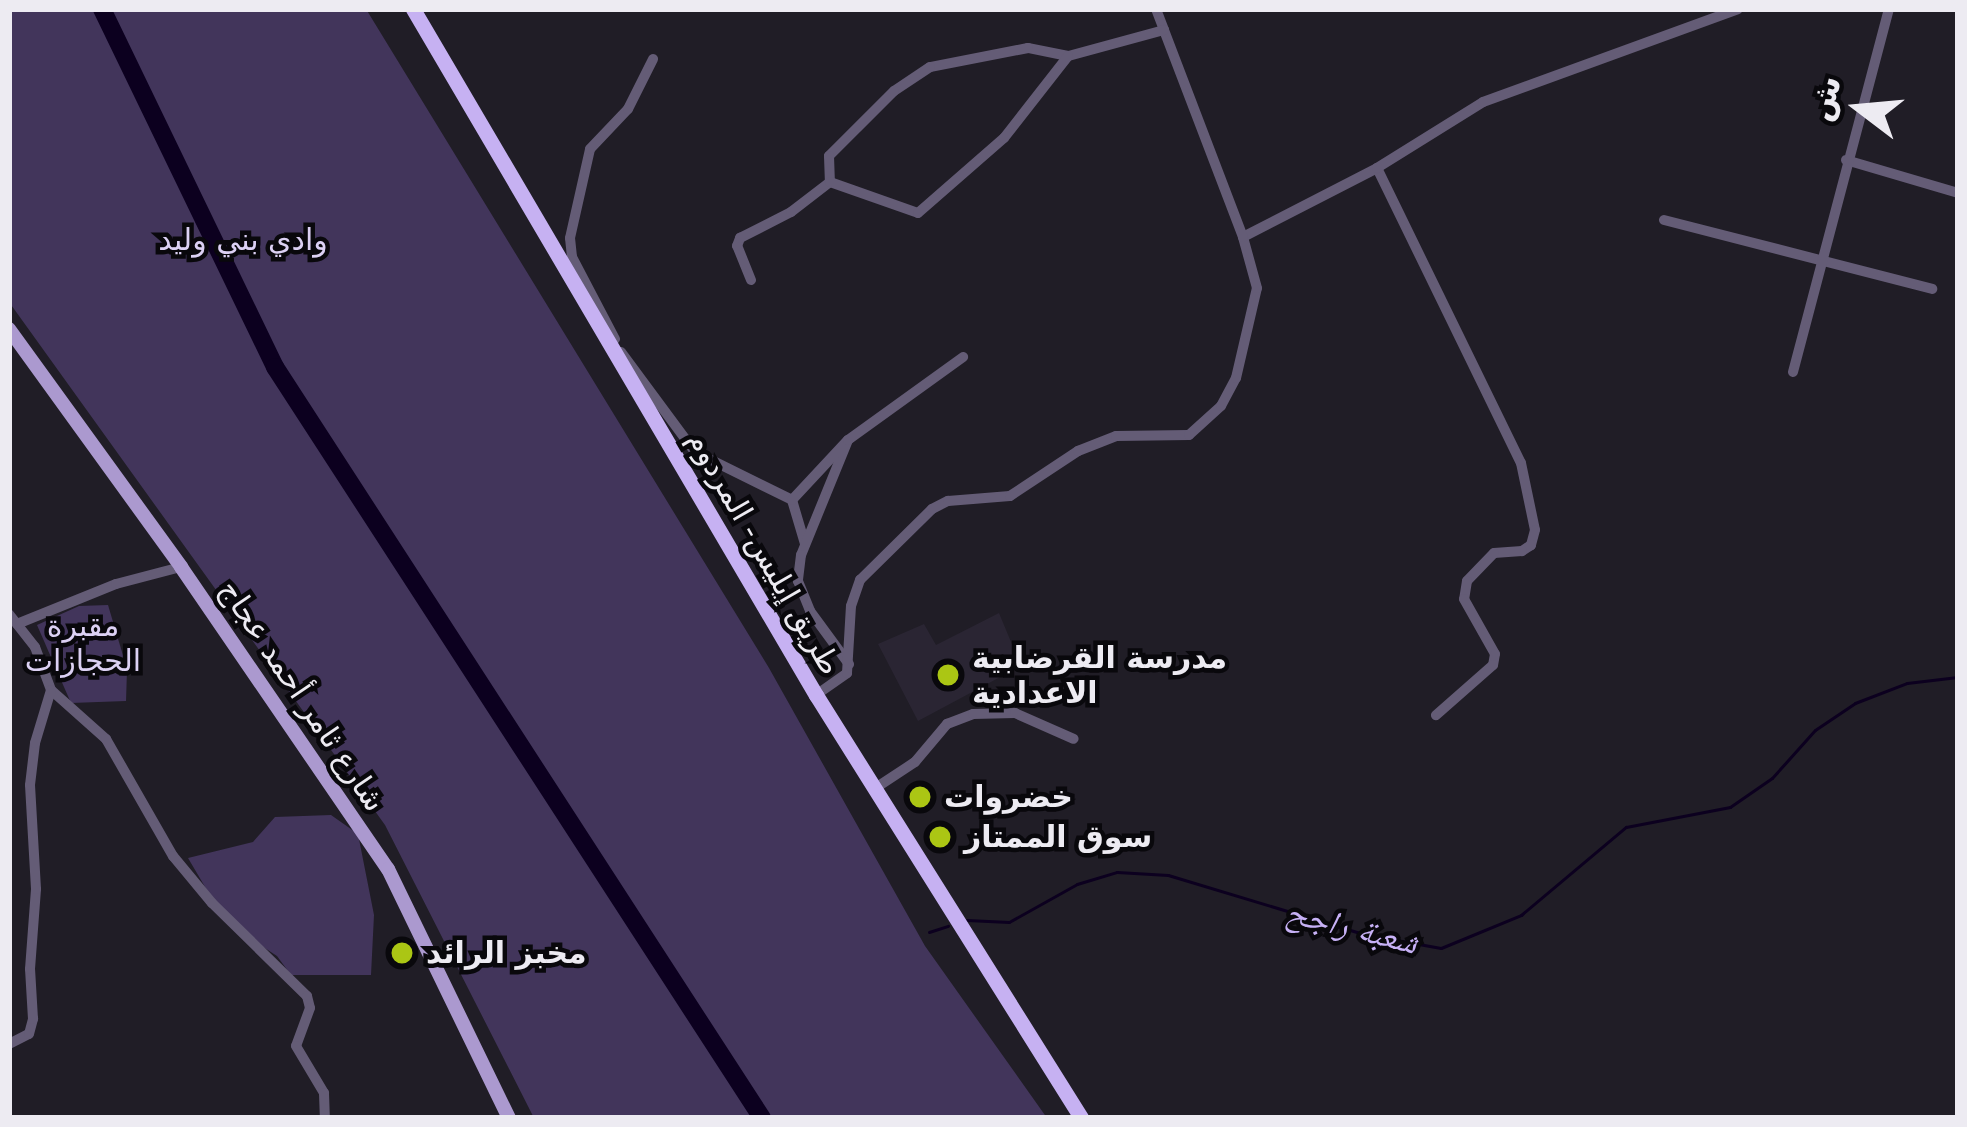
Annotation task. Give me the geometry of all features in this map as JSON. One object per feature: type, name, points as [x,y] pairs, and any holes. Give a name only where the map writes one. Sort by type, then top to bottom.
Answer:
[{"type":"highway","name":"طريق إيليس- المردوم","points":[[413,9],[816,695],[1081,1118]]},
{"type":"main road","name":"شارع ثامر أحمد عجاج","points":[[9,329],[181,567],[388,868],[509,1118]]},
{"type":"street","points":[[816,695],[839,683],[849,664],[853,593],[932,509],[948,501],[1010,496],[1090,444],[1116,436],[1189,434],[1210,420],[1236,378],[1257,303],[1243,236],[1156,9]]},
{"type":"street","points":[[1243,236],[1377,169],[1512,88],[1738,9]]},
{"type":"street","points":[[1793,372],[1888,9]]},
{"type":"street","points":[[830,182],[829,156],[911,76],[930,67],[1028,48],[1067,56],[1164,30]]},
{"type":"street","points":[[830,182],[918,213],[1004,138],[1067,56]]},
{"type":"street","points":[[653,59],[628,109],[590,149],[570,238],[572,257],[618,351],[695,452],[793,500],[805,544]]},
{"type":"street","points":[[1846,160],[1958,193]]},
{"type":"street","points":[[1377,169],[1522,463],[1535,530],[1531,544],[1522,551],[1494,553],[1467,581],[1464,599],[1495,654],[1493,665],[1436,715]]},
{"type":"street","points":[[751,280],[737,246],[740,238],[791,212],[830,182]]},
{"type":"street","points":[[1664,220],[1932,289]]},
{"type":"street","points":[[793,500],[848,440],[963,357]]},
{"type":"street","points":[[848,440],[805,544],[798,581],[805,602],[849,664]]},
{"type":"street","points":[[181,567],[13,619],[35,647],[52,690],[106,739],[169,850],[212,903],[308,996],[310,1008],[296,1046],[323,1093],[325,1118]]},
{"type":"street","points":[[9,1044],[29,1034],[33,1019],[30,969],[37,889],[30,785],[35,743],[52,690]]},
{"type":"street","points":[[874,789],[915,762],[947,724],[973,714],[1015,713],[1074,739]]},
{"type":"shaded area","name":"مدرسة القرضابية الاعدادية","points":[[999,613],[1021,666],[918,721],[878,644],[924,624],[936,645]]},
{"type":"green space","name":"وادي بني وليد","points":[[9,9],[366,9],[769,668],[925,946],[1047,1118],[534,1118],[385,825],[9,302]]},
{"type":"green space","name":"مقبرة الحجازات","points":[[108,605],[127,669],[126,701],[71,703],[37,625],[79,606]]},
{"type":"green space","points":[[331,815],[358,834],[374,915],[371,975],[291,975],[277,956],[245,935],[211,897],[188,858],[253,842],[275,817]]},
{"type":"waterway","name":"وادي بني وليد","points":[[102,9],[275,367],[762,1118]]},
{"type":"waterway","name":"شعبة راجح","points":[[967,920],[1009,922],[1077,884],[1117,872],[1168,875],[1363,934],[1441,948],[1521,915],[1626,827],[1730,807],[1772,778],[1815,730],[1855,703],[1907,683],[1958,677]]},
{"type":"waterway","points":[[929,932],[948,926]]},
{"type":"place","name":"مدرسة القرضابية الاعدادية","points":[[948,675]]},
{"type":"place","name":"خضروات","points":[[920,797]]},
{"type":"place","name":"سوق الممتاز","points":[[940,837]]},
{"type":"place","name":"مخبز الرائد","points":[[402,953]]}]
